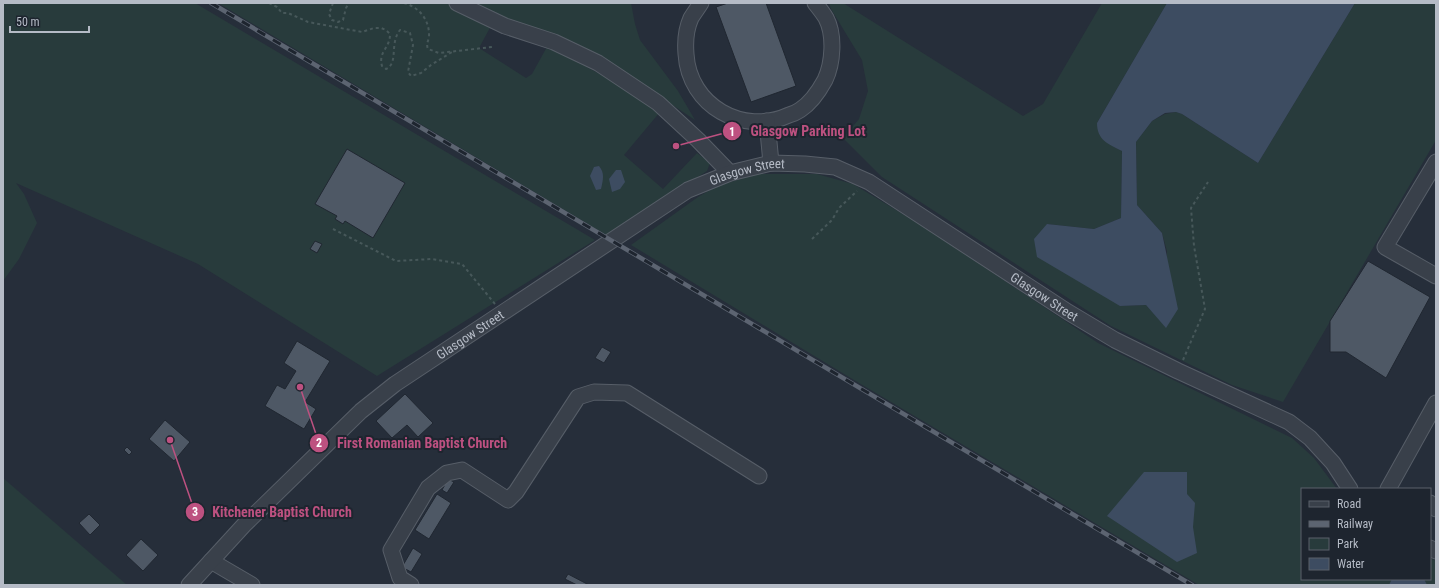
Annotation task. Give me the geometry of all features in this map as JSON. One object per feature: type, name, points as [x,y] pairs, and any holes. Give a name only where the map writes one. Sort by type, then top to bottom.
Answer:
[{"type":"street","points":[[457,3],[505,26],[554,42],[598,63],[658,103],[698,140],[730,173]]},
{"type":"street","points":[[701,3],[690,19],[685,42],[686,65],[695,86],[710,104],[729,117],[752,123],[777,121],[800,110],[818,92],[830,70],[832,44],[826,19],[816,3]]},
{"type":"street","points":[[767,121],[771,163]]},
{"type":"street","points":[[1436,162],[1385,247],[1436,276]]},
{"type":"street","name":"Glasgow Street","points":[[189,585],[244,525],[361,411],[395,384],[688,190],[730,173],[771,163],[805,164],[835,168],[869,182],[1068,312],[1115,340],[1289,422],[1310,438],[1333,463],[1349,488]]},
{"type":"street","points":[[411,585],[400,578],[391,550],[428,488],[446,473],[462,470],[508,500],[516,492],[578,397],[594,392],[627,394],[759,476]]},
{"type":"street","points":[[1389,488],[1436,403]]},
{"type":"street","points":[[211,561],[252,585]]},
{"type":"path","points":[[269,3],[277,7],[282,13],[288,13],[308,22],[362,32],[374,28],[386,30],[390,34],[390,41],[381,57],[382,66],[386,69],[390,67],[394,61],[393,49],[395,36],[400,30],[410,33],[413,45],[408,72],[411,76],[421,73],[431,64],[452,52]]},
{"type":"path","points":[[333,3],[329,14],[332,20],[338,22],[343,20],[349,3]]},
{"type":"path","points":[[404,3],[419,10],[426,21],[429,31],[429,38],[426,44],[428,49],[439,53],[492,47]]},
{"type":"path","points":[[812,240],[832,220],[839,208],[869,182]]},
{"type":"path","points":[[1178,371],[1205,309],[1194,246],[1191,208],[1208,182]]},
{"type":"path","points":[[333,229],[396,261],[432,259],[462,264],[502,313]]},
{"type":"green space","points":[[3,3],[195,3],[595,240],[377,376],[198,264],[16,183],[24,194],[37,223],[19,259],[3,281]]},
{"type":"green space","points":[[218,3],[447,3],[492,24],[479,48],[526,78],[532,74],[548,45],[651,103],[660,112],[624,155],[663,189],[697,153],[710,163],[707,171],[608,236]]},
{"type":"green space","points":[[468,3],[631,3],[640,40],[678,91],[695,120],[668,102]]},
{"type":"green space","points":[[829,3],[843,3],[1023,116],[1043,104],[1102,3],[1167,3],[1097,123],[1114,147],[1122,151],[1121,218],[1094,229],[1047,224],[1120,306],[1146,305],[1166,327],[1167,251],[1162,233],[1137,205],[1136,142],[1152,121],[1165,114],[1176,112],[1182,114],[1258,163],[1355,3],[1436,3],[1436,140],[1283,402],[1232,385],[1111,326],[882,177],[843,138],[859,119],[868,91],[862,60],[831,9]]},
{"type":"green space","points":[[757,174],[817,174],[853,184],[921,225],[1098,343],[1292,438],[1314,458],[1336,488],[1301,488],[1301,580],[1431,580],[1431,558],[1436,561],[1436,585],[1199,585],[854,380],[631,245],[698,197],[717,186]]},
{"type":"green space","points":[[3,478],[127,585],[5,585],[3,583]]},
{"type":"water","points":[[1167,3],[1355,3],[1258,163],[1182,114],[1176,112],[1165,113],[1152,121],[1136,142],[1137,205],[1162,233],[1178,309],[1166,328],[1146,305],[1120,306],[1037,257],[1034,239],[1047,224],[1094,229],[1121,218],[1122,151],[1104,141],[1099,134],[1097,123]]},
{"type":"water","points":[[599,166],[603,174],[603,180],[601,189],[596,190],[590,176],[594,167]]},
{"type":"water","points":[[616,170],[621,170],[625,182],[620,189],[612,192],[609,179]]},
{"type":"water","points":[[1144,472],[1187,472],[1187,494],[1195,503],[1193,527],[1197,553],[1177,562],[1107,516]]},
{"type":"water","points":[[1392,580],[1424,580],[1427,585],[1389,585]]},
{"type":"building","points":[[728,3],[766,3],[796,86],[751,102],[716,7]]},
{"type":"building","points":[[347,149],[405,183],[373,238],[345,221],[343,224],[335,219],[337,216],[315,204]]},
{"type":"building","points":[[315,241],[322,244],[317,253],[310,249]]},
{"type":"building","points":[[1368,261],[1430,297],[1386,378],[1346,352],[1330,352],[1330,321]]},
{"type":"building","points":[[297,341],[330,361],[305,402],[316,409],[304,429],[265,406],[277,385],[285,389],[296,371],[284,363]]},
{"type":"building","points":[[602,347],[611,352],[604,363],[595,358]]},
{"type":"building","points":[[405,394],[433,423],[418,437],[407,425],[392,438],[376,421]]},
{"type":"building","points":[[165,420],[190,442],[174,461],[149,439]]},
{"type":"building","points":[[127,447],[132,452],[129,455],[124,450]]},
{"type":"building","points":[[448,479],[454,482],[447,493],[442,490]]},
{"type":"building","points":[[437,494],[451,503],[429,539],[415,530]]},
{"type":"building","points":[[89,514],[100,525],[90,535],[79,523]]},
{"type":"building","points":[[141,539],[158,555],[143,571],[126,555]]},
{"type":"building","points":[[413,548],[422,554],[411,572],[402,567]]},
{"type":"building","points":[[568,574],[589,585],[577,585],[565,579]]},
{"type":"railway","points":[[211,3],[1192,585]]},
{"type":"place","name":"Glasgow Parking Lot","points":[[676,146]]},
{"type":"place","name":"First Romanian Baptist Church","points":[[300,387]]},
{"type":"place","name":"Kitchener Baptist Church","points":[[170,440]]}]
